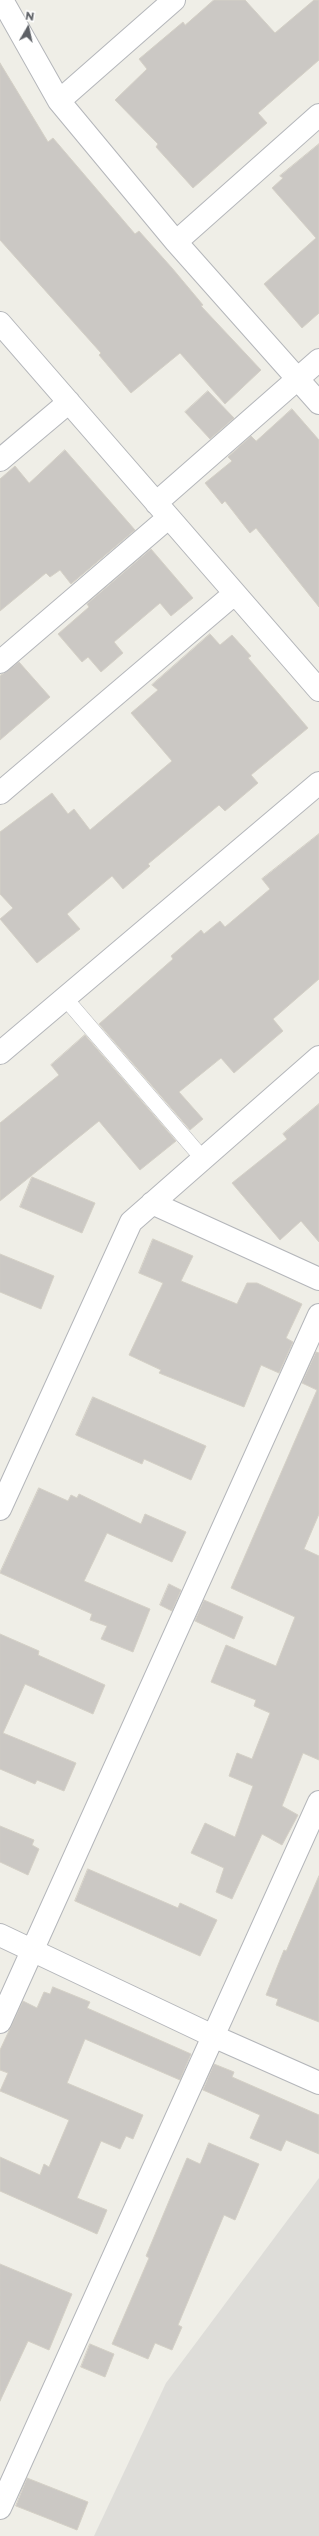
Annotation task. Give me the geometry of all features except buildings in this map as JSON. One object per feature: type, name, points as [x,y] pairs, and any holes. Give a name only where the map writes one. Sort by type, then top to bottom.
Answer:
[{"type":"street","points":[[2,0],[59,101],[176,242],[319,403]]},
{"type":"street","points":[[59,101],[174,0]]},
{"type":"street","points":[[176,242],[319,115]]},
{"type":"street","points":[[0,323],[319,690]]},
{"type":"street","points":[[0,662],[319,360]]},
{"type":"street","points":[[0,460],[69,402]]},
{"type":"street","points":[[0,793],[234,594]]},
{"type":"street","points":[[0,1054],[319,783]]},
{"type":"street","points":[[0,1508],[132,1222],[319,1058]]},
{"type":"street","points":[[152,1203],[319,1279]]},
{"type":"street","points":[[0,2022],[319,1315]]},
{"type":"street","points":[[0,2508],[319,1802]]},
{"type":"street","points":[[0,1935],[213,2036],[319,2083]]},
{"type":"lane","points":[[65,998],[203,1159]]},
{"type":"shaded area","points":[[319,2178],[319,2536],[94,2536],[166,2383]]}]
